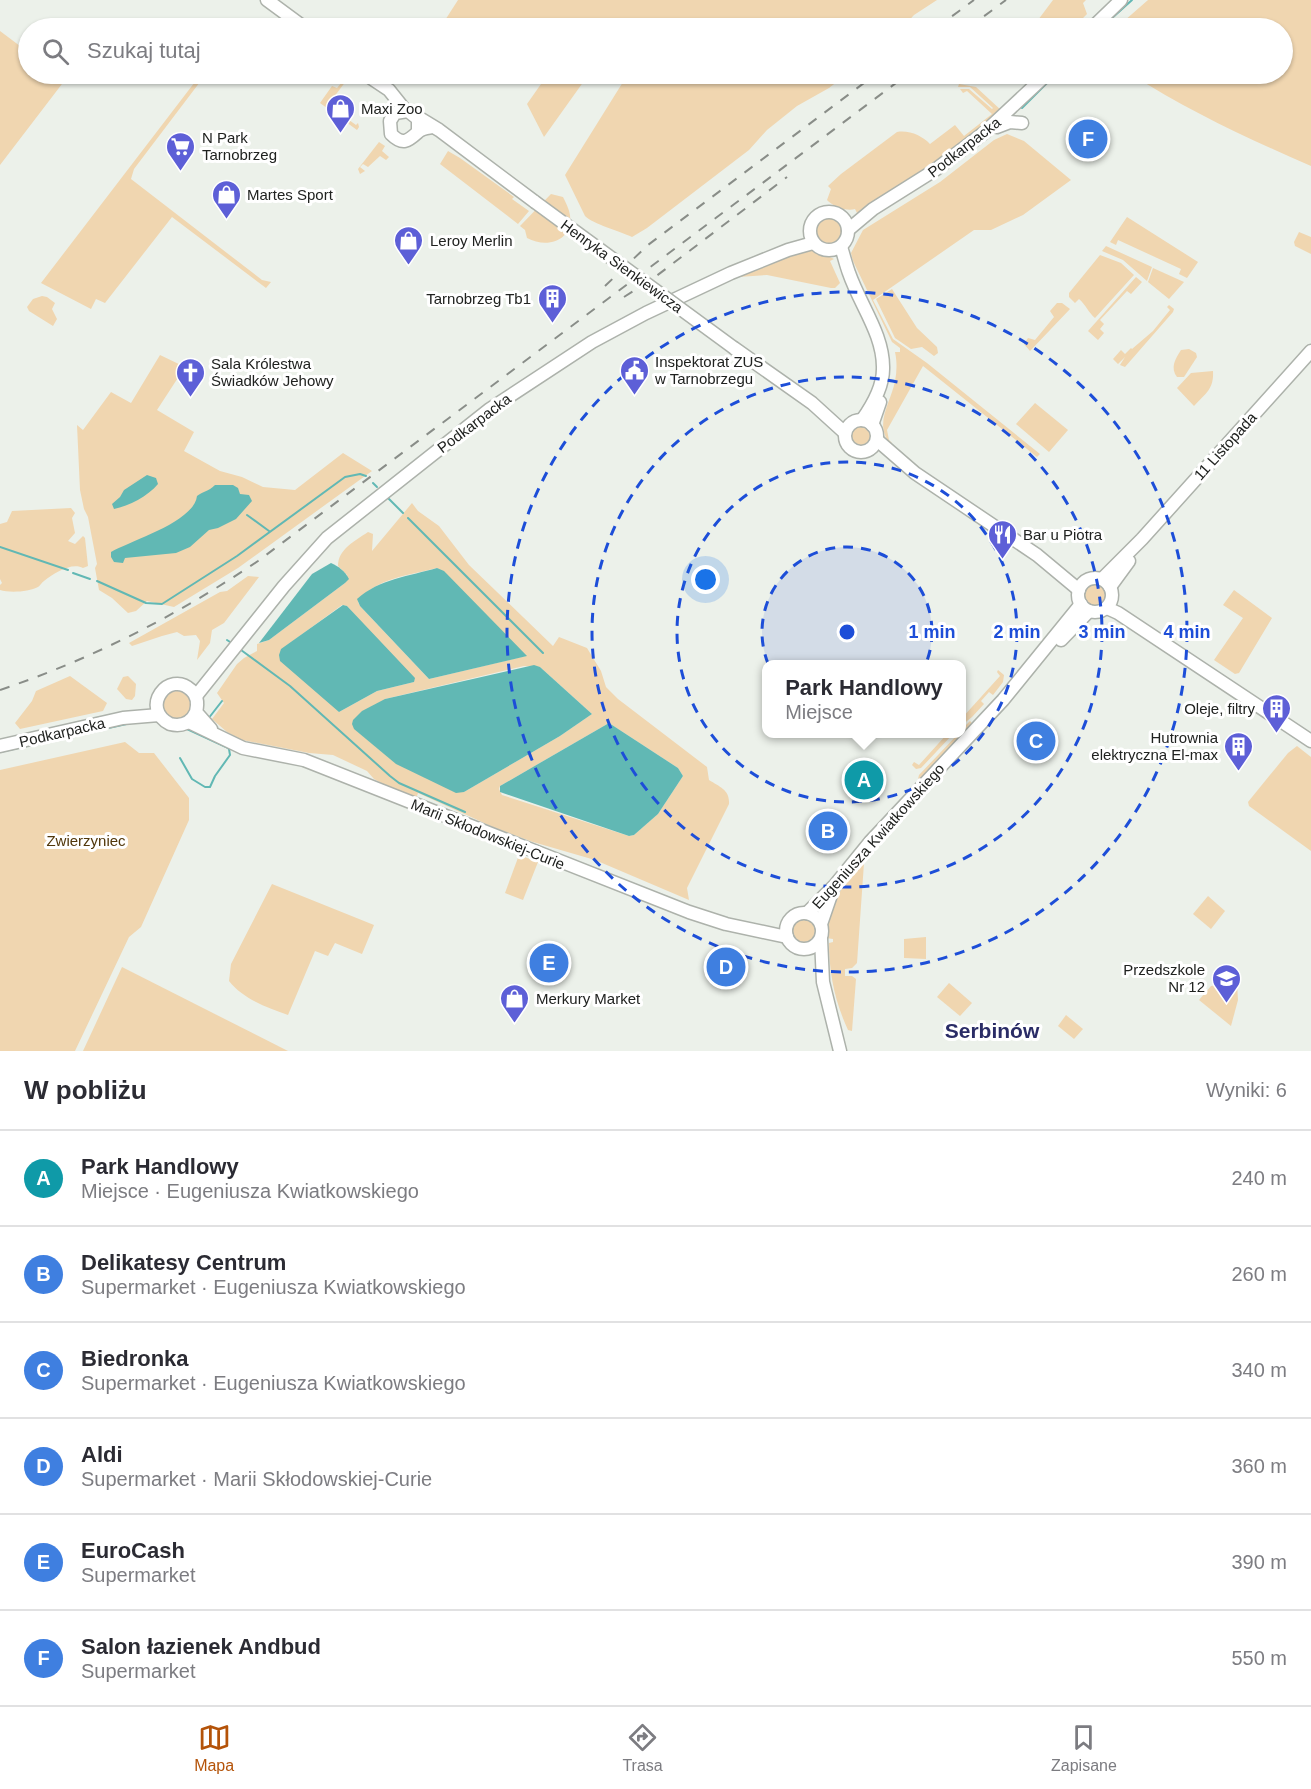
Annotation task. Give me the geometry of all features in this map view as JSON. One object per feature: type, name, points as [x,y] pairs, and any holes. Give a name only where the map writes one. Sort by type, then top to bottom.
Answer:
[{"type":"main road","points":[[267,0],[291,18]]},
{"type":"main road","points":[[1102,18],[1121,0]]},
{"type":"main road","points":[[378,84],[388,103],[391,118],[390,131],[396,138],[409,140],[418,132],[433,127]]},
{"type":"main road","name":"Henryka Sienkiewicza","points":[[380,84],[389,90],[410,113],[433,127],[734,348],[812,403],[858,425]]},
{"type":"main road","name":"Podkarpacka","points":[[848,230],[873,210],[935,170],[985,132],[1036,84]]},
{"type":"main road","points":[[391,118],[395,113],[410,113],[419,125],[418,132]]},
{"type":"main road","points":[[985,132],[1006,122],[1022,123]]},
{"type":"main road","name":"Podkarpacka","points":[[843,218],[873,210]]},
{"type":"main road","points":[[824,212],[836,213],[843,218],[848,230],[846,240],[837,249],[819,248],[813,243],[810,230],[813,220],[824,212]]},
{"type":"main road","name":"Podkarpacka","points":[[788,250],[810,230]]},
{"type":"main road","name":"Podkarpacka","points":[[192,692],[215,671],[284,586],[327,538],[490,409],[592,342],[688,294],[788,250],[813,243]]},
{"type":"main road","points":[[837,249],[843,267],[849,272],[867,312],[880,348],[883,369],[880,384],[846,444],[860,452],[873,445],[876,432],[858,425]]},
{"type":"main road","name":"11 Listopada","points":[[1108,593],[1142,539],[1310,352]]},
{"type":"main road","points":[[873,445],[1082,586],[1085,607],[1098,612],[1108,593]]},
{"type":"main road","points":[[1082,586],[1096,578],[1108,593],[1188,658],[1311,741]]},
{"type":"main road","name":"Eugeniusza Kwiatkowskiego","points":[[807,913],[835,885],[870,842],[1022,679],[1085,607]]},
{"type":"main road","points":[[179,684],[192,692],[198,707],[193,717],[180,725],[170,724],[158,710],[160,693],[168,686],[179,684]]},
{"type":"main road","name":"Podkarpacka","points":[[0,746],[158,710]]},
{"type":"main road","name":"Marii Skłodowskiej-Curie","points":[[193,717],[221,737],[243,748],[304,760],[630,890],[701,916],[787,937]]},
{"type":"main road","points":[[835,885],[821,924],[821,939],[823,982],[840,1051]]},
{"type":"main road","points":[[821,924],[814,916],[807,913],[796,915],[786,929],[791,944],[802,949],[811,958],[823,982]]},
{"type":"main road","points":[[748,928],[789,922]]},
{"type":"main road","points":[[802,949],[814,946],[821,939]]},
{"type":"green space","points":[[458,0],[937,0],[911,18],[446,18]]},
{"type":"green space","points":[[1053,0],[1086,0],[1083,3],[1087,14],[1083,18],[1040,18]]},
{"type":"green space","points":[[1148,0],[1311,0],[1311,166],[1219,124],[1148,84],[1293,84],[1293,18],[1127,18]]},
{"type":"green space","points":[[0,31],[18,44],[18,84],[62,84],[0,165]]},
{"type":"green space","points":[[193,84],[198,84],[134,169],[131,179],[262,280],[271,282],[266,288],[172,217],[105,303],[96,299],[91,309],[41,283]]},
{"type":"green space","points":[[344,84],[328,105],[356,125],[358,123],[357,130],[320,103],[332,86],[337,88]]},
{"type":"green space","points":[[541,84],[582,84],[544,137],[527,104]]},
{"type":"green space","points":[[622,84],[834,84],[797,106],[767,130],[749,150],[632,237],[600,225],[585,216],[565,175]]},
{"type":"green space","points":[[959,84],[976,87],[1002,111],[969,140],[933,166],[896,191],[857,213],[855,209],[840,208],[827,200],[831,189],[828,186],[897,132],[915,134],[930,144],[955,125],[964,136],[992,114],[967,91],[963,93],[960,89],[969,89],[993,108],[970,87],[958,87]]},
{"type":"green space","points":[[1007,134],[1024,141],[1071,180],[1023,215],[991,230],[974,230],[873,300],[893,339],[927,363],[1040,454],[1037,457],[923,366],[887,430],[891,445],[883,429],[883,421],[896,377],[895,352],[900,352],[900,348],[892,342],[851,253],[863,230],[940,182],[994,140]]},
{"type":"green space","points":[[379,142],[385,146],[382,151],[389,157],[386,160],[380,156],[368,167],[363,164],[360,167],[365,171],[360,174],[358,169]]},
{"type":"green space","points":[[448,151],[514,197],[512,199],[529,211],[518,224],[440,164]]},
{"type":"green space","points":[[551,194],[563,197],[570,215],[567,231],[563,237],[550,242],[543,243],[527,238],[525,230],[520,226]]},
{"type":"green space","points":[[829,217],[839,221],[843,231],[839,241],[829,245],[819,241],[815,231],[819,221]]},
{"type":"green space","points":[[1127,217],[1198,262],[1187,278],[1179,274],[1181,269],[1118,240],[1116,245],[1110,242]]},
{"type":"green space","points":[[1299,232],[1311,237],[1311,254],[1295,246],[1294,242]]},
{"type":"green space","points":[[1106,246],[1152,267],[1147,281],[1123,260],[1102,251]]},
{"type":"green space","points":[[811,248],[834,259],[830,261],[840,283],[835,288],[767,275],[738,277],[773,260]]},
{"type":"green space","points":[[1100,255],[1121,263],[1134,275],[1095,318],[1079,299],[1075,303],[1069,297],[1069,293]]},
{"type":"green space","points":[[1153,268],[1184,282],[1169,299],[1148,282]]},
{"type":"green space","points":[[1136,277],[1142,282],[1131,294],[1127,291],[1100,320],[1104,324],[1100,329],[1104,333],[1098,340],[1088,331]]},
{"type":"green space","points":[[892,289],[917,328],[937,347],[938,353],[934,356],[922,347],[911,349],[895,338],[876,299]]},
{"type":"green space","points":[[42,296],[55,303],[52,309],[57,319],[53,326],[29,311],[27,307],[33,299]]},
{"type":"green space","points":[[1057,303],[1062,303],[1070,309],[1030,351],[1024,344],[1028,338],[1035,340],[1054,317],[1050,311]]},
{"type":"green space","points":[[1169,305],[1174,309],[1173,312],[1125,367],[1120,365],[1125,357],[1118,364],[1113,359],[1121,350],[1125,354],[1153,331],[1170,310],[1167,307]]},
{"type":"green space","points":[[1189,349],[1196,353],[1197,357],[1184,377],[1177,377],[1174,370],[1175,360],[1181,350]]},
{"type":"green space","points":[[160,355],[185,367],[157,410],[194,432],[184,451],[220,471],[242,477],[263,487],[295,490],[343,453],[372,471],[238,568],[174,607],[147,601],[136,611],[128,613],[112,598],[99,590],[95,568],[97,564],[80,490],[77,425],[83,430],[111,392],[131,403]]},
{"type":"green space","points":[[1213,371],[1211,387],[1194,406],[1177,388],[1191,373]]},
{"type":"green space","points":[[1035,403],[1068,430],[1049,452],[1016,424]]},
{"type":"green space","points":[[861,426],[868,429],[871,436],[868,443],[861,446],[854,443],[851,436],[854,429]]},
{"type":"green space","points":[[412,503],[418,511],[439,526],[469,565],[553,646],[559,637],[587,648],[601,671],[606,687],[618,699],[707,767],[709,780],[726,792],[729,804],[687,888],[689,900],[595,860],[533,842],[493,827],[418,793],[415,797],[385,785],[374,779],[367,771],[333,755],[309,753],[242,740],[227,732],[212,719],[224,703],[217,693],[237,664],[257,651],[257,644],[269,640],[345,583],[347,575],[338,566],[344,550],[368,532],[373,534],[372,551]],"holes":[[[437,568],[526,656],[429,679],[358,602],[365,594],[383,583]],[[342,605],[347,606],[414,682],[377,691],[339,712],[282,649]],[[524,666],[540,667],[592,714],[560,736],[464,792],[385,699]],[[609,723],[678,768],[683,776],[658,814],[634,835],[629,836],[502,795],[500,786]]]},
{"type":"green space","points":[[71,508],[75,513],[72,518],[75,533],[68,541],[75,544],[83,536],[85,538],[88,566],[63,569],[30,590],[14,592],[0,590],[2,583],[0,579],[0,524],[7,522],[12,511]]},
{"type":"green space","points":[[248,576],[259,577],[224,623],[212,630],[210,643],[197,660],[200,641],[196,635],[184,636],[177,632],[132,646],[129,643],[220,592],[227,591]]},
{"type":"green space","points":[[1091,584],[1099,584],[1106,591],[1106,599],[1099,606],[1091,606],[1084,599],[1084,591]]},
{"type":"green space","points":[[1234,590],[1272,618],[1239,673],[1235,674],[1214,660],[1243,618],[1223,605]]},
{"type":"green space","points":[[998,670],[1004,675],[1003,682],[993,695],[989,692],[981,701],[984,704],[966,722],[966,714],[1000,676]]},
{"type":"green space","points":[[70,676],[107,703],[103,711],[20,729],[15,723],[32,701],[36,691]]},
{"type":"green space","points":[[128,676],[136,684],[135,696],[132,700],[126,699],[117,689],[123,677]]},
{"type":"green space","points":[[177,691],[187,695],[191,705],[187,715],[177,719],[167,715],[163,705],[167,695]]},
{"type":"green space","points":[[970,721],[973,724],[966,731],[966,725]]},
{"type":"green space","points":[[943,738],[949,738],[921,768],[916,769],[912,765],[914,762],[919,765]]},
{"type":"green space","points":[[954,738],[960,738],[922,778],[918,779],[919,775]]},
{"type":"green space","name":"Zwierzyniec","points":[[125,742],[139,753],[154,753],[189,798],[189,820],[141,927],[129,937],[75,1051],[0,1051],[0,770]]},
{"type":"green space","points":[[1297,746],[1311,757],[1311,851],[1249,806],[1248,802],[1288,753]]},
{"type":"green space","points":[[872,854],[864,863],[857,963],[852,968],[845,969],[845,976],[852,976],[856,979],[852,1031],[848,1030],[843,1019],[834,987],[829,943],[833,942],[833,939],[826,938],[839,893],[861,861]]},
{"type":"green space","points":[[519,855],[538,862],[523,900],[505,893]]},
{"type":"green space","points":[[272,884],[374,925],[362,954],[335,943],[328,956],[315,951],[288,1015],[249,998],[229,981],[231,964]]},
{"type":"green space","points":[[1208,896],[1225,911],[1211,929],[1193,914]]},
{"type":"green space","points":[[804,920],[812,923],[815,931],[812,939],[804,942],[796,939],[793,931],[796,923]]},
{"type":"green space","points":[[926,937],[926,959],[904,958],[904,939]]},
{"type":"green space","points":[[122,967],[288,1051],[83,1051]]},
{"type":"green space","points":[[949,983],[972,1003],[960,1016],[937,997]]},
{"type":"green space","points":[[1237,983],[1238,1000],[1231,1026],[1199,1000],[1211,986]]},
{"type":"green space","points":[[1066,1015],[1083,1029],[1074,1039],[1058,1026]]},
{"type":"water","points":[[147,475],[156,478],[158,484],[138,500],[114,509],[112,504],[124,490]]},
{"type":"water","points":[[215,485],[233,485],[238,488],[240,494],[249,495],[252,501],[236,519],[209,530],[190,547],[176,553],[125,558],[123,563],[114,562],[111,552],[174,522],[193,505],[197,496]]},
{"type":"water","points":[[331,563],[341,569],[349,579],[269,640],[259,643],[312,574]]},
{"type":"water","points":[[437,568],[444,571],[527,656],[429,679],[360,606],[357,599],[375,587]]},
{"type":"water","points":[[343,605],[347,606],[415,678],[414,682],[377,691],[339,712],[280,661],[279,655],[281,649]]},
{"type":"water","points":[[534,665],[540,667],[592,714],[560,736],[464,792],[456,793],[396,764],[354,729],[352,724],[362,711],[385,699]]},
{"type":"water","points":[[609,723],[678,768],[683,776],[658,814],[634,835],[629,836],[500,792],[500,786]]},
{"type":"waterway","points":[[1112,18],[1132,0]]},
{"type":"waterway","points":[[1022,108],[1046,84]]},
{"type":"waterway","points":[[97,581],[146,603],[162,604],[237,556],[345,477],[360,474],[366,476]]},
{"type":"waterway","points":[[373,483],[377,487]]},
{"type":"waterway","points":[[386,496],[403,513]]},
{"type":"waterway","points":[[247,515],[269,531]]},
{"type":"waterway","points":[[408,518],[543,653]]},
{"type":"waterway","points":[[0,547],[68,570]]},
{"type":"waterway","points":[[73,573],[90,579]]},
{"type":"waterway","points":[[241,650],[290,686],[399,783],[465,812]]},
{"type":"waterway","points":[[208,719],[222,701]]},
{"type":"waterway","points":[[154,720],[167,728]]},
{"type":"waterway","points":[[0,752],[131,723]]},
{"type":"waterway","points":[[180,758],[192,779],[205,787],[210,787],[230,755],[226,747],[187,729]]},
{"type":"railway","points":[[950,18],[974,0]]},
{"type":"railway","points":[[982,18],[1006,0]]},
{"type":"railway","points":[[605,286],[648,245],[863,84]]},
{"type":"railway","points":[[0,690],[68,664],[134,634],[197,600],[258,561],[895,84]]},
{"type":"railway","points":[[624,297],[655,277],[787,177]]},
{"type":"place","name":"Maxi Zoo","points":[[340,134]]},
{"type":"place","name":"Salon łazienek Andbud","points":[[1088,139]]},
{"type":"place","name":"N Park Tarnobrzeg","points":[[181,172]]},
{"type":"place","name":"Martes Sport","points":[[226,220]]},
{"type":"place","name":"Leroy Merlin","points":[[409,266]]},
{"type":"place","name":"Tarnobrzeg Tb1","points":[[552,324]]},
{"type":"place","name":"Inspektorat ZUS w Tarnobrzegu","points":[[634,396]]},
{"type":"place","name":"Sala Królestwa Świadków Jehowy","points":[[190,398]]},
{"type":"place","name":"Bar u Piotra","points":[[1002,560]]},
{"type":"place","name":"Oleje, filtry","points":[[1276,734]]},
{"type":"place","name":"Biedronka","points":[[1036,741]]},
{"type":"place","name":"Hutrownia elektryczna El-max","points":[[1239,772]]},
{"type":"place","name":"Park Handlowy","points":[[864,780]]},
{"type":"place","name":"Delikatesy Centrum","points":[[828,831]]},
{"type":"place","name":"EuroCash","points":[[549,963]]},
{"type":"place","name":"Aldi","points":[[726,967]]},
{"type":"place","name":"Przedszkole Nr 12","points":[[1226,1004]]},
{"type":"place","name":"Merkury Market","points":[[515,1024]]},
{"type":"district","name":"Serbinów","points":[[992,1030]]}]
